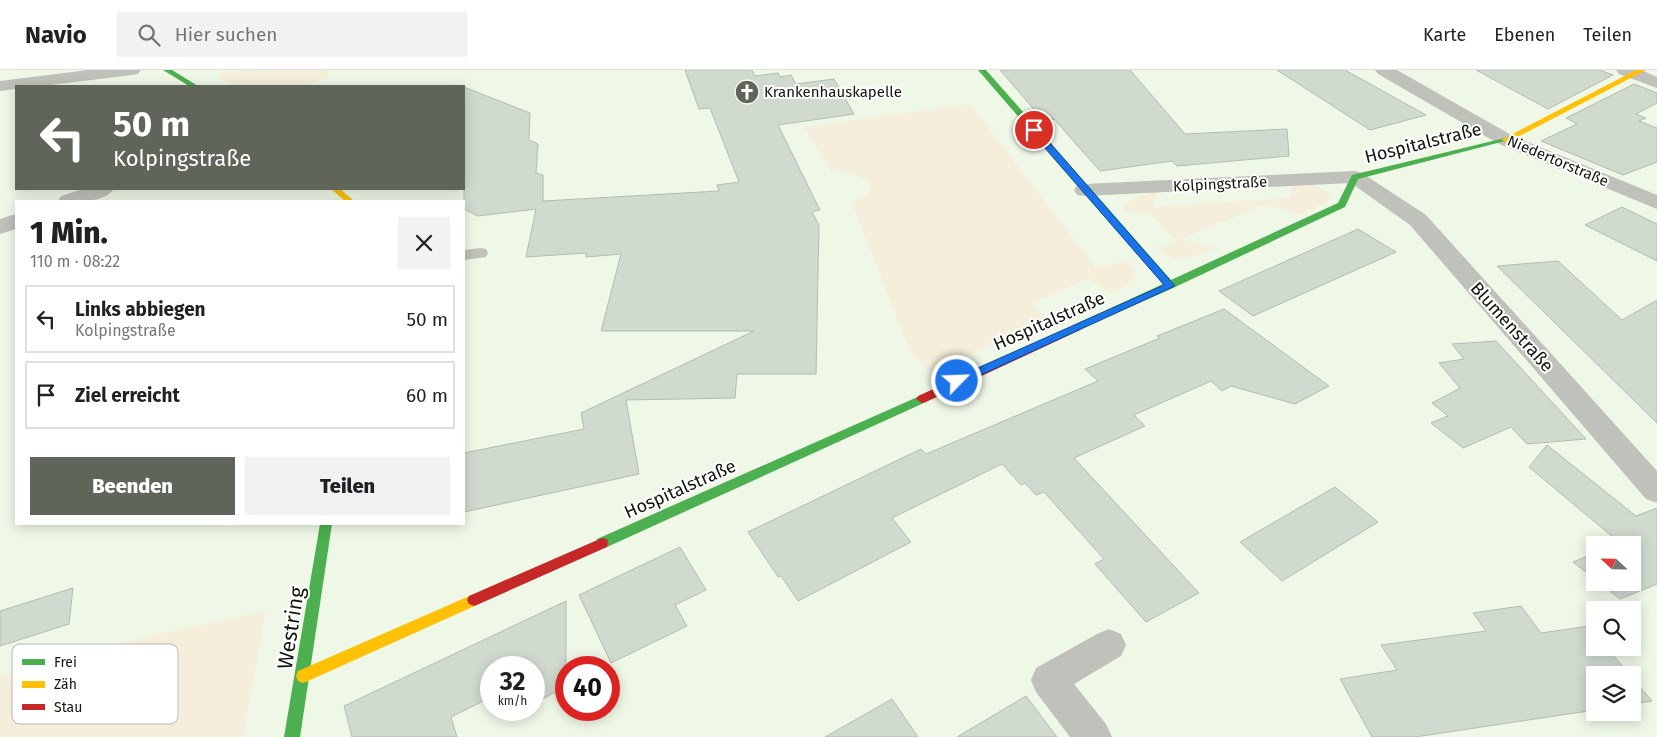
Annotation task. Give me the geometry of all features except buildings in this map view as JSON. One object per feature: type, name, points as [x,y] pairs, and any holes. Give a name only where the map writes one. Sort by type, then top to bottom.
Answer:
[{"type":"street","points":[[0,86],[132,70]]},
{"type":"street","points":[[167,70],[192,85]]},
{"type":"street","points":[[982,70],[1170,286]]},
{"type":"street","name":"Niedertorstraße","points":[[1384,70],[1506,140],[1657,203]]},
{"type":"street","points":[[1634,71],[1657,83]]},
{"type":"street","name":"Hospitalstraße","points":[[303,676],[692,503],[1170,286],[1342,204],[1355,177],[1506,140],[1634,71]]},
{"type":"street","name":"Kolpingstraße","points":[[1086,190],[1355,177]]},
{"type":"street","name":"Blumenstraße","points":[[1355,177],[1418,220],[1657,491]]},
{"type":"street","points":[[72,200],[100,190]]},
{"type":"street","points":[[336,190],[349,200]]},
{"type":"street","points":[[0,227],[15,221]]},
{"type":"street","name":"Westring","points":[[292,737],[326,525]]},
{"type":"street","points":[[1092,737],[1049,680],[1109,645]]},
{"type":"shaded area","points":[[247,70],[327,70],[328,76],[310,85],[232,85],[215,74]]},
{"type":"shaded area","points":[[970,104],[1096,268],[1129,260],[1136,275],[1126,286],[1110,293],[1089,278],[1031,304],[1050,319],[931,373],[910,352],[852,203],[869,194],[869,181],[853,173],[831,171],[804,127]]},
{"type":"shaded area","points":[[1292,183],[1316,186],[1329,193],[1330,201],[1301,214],[1265,205],[1180,239],[1215,248],[1185,259],[1171,257],[1156,247],[1178,243],[1148,211],[1126,213],[1124,210],[1126,204],[1136,197],[1157,191],[1152,207],[1290,198]]},
{"type":"shaded area","points":[[266,611],[243,737],[0,737],[0,676],[12,673],[12,724],[178,724],[178,644],[119,644]]},
{"type":"traffic: fast","points":[[167,70],[192,85]]},
{"type":"traffic: fast","points":[[982,70],[1170,286]]},
{"type":"traffic: fast","points":[[1076,328],[1342,205],[1355,177],[1505,140]]},
{"type":"traffic: fast","points":[[602,543],[922,399]]},
{"type":"traffic: fast","points":[[292,737],[326,525]]},
{"type":"traffic: slow","points":[[1505,140],[1642,70]]},
{"type":"traffic: slow","points":[[336,190],[349,200]]},
{"type":"traffic: slow","points":[[303,676],[474,600]]},
{"type":"traffic: jam","points":[[922,399],[1076,328]]},
{"type":"traffic: jam","points":[[474,600],[602,543]]},
{"type":"place","name":"Krankenhauskapelle","points":[[747,92]]},
{"type":"route","points":[[957,381],[1170,286],[1034,130]]}]
